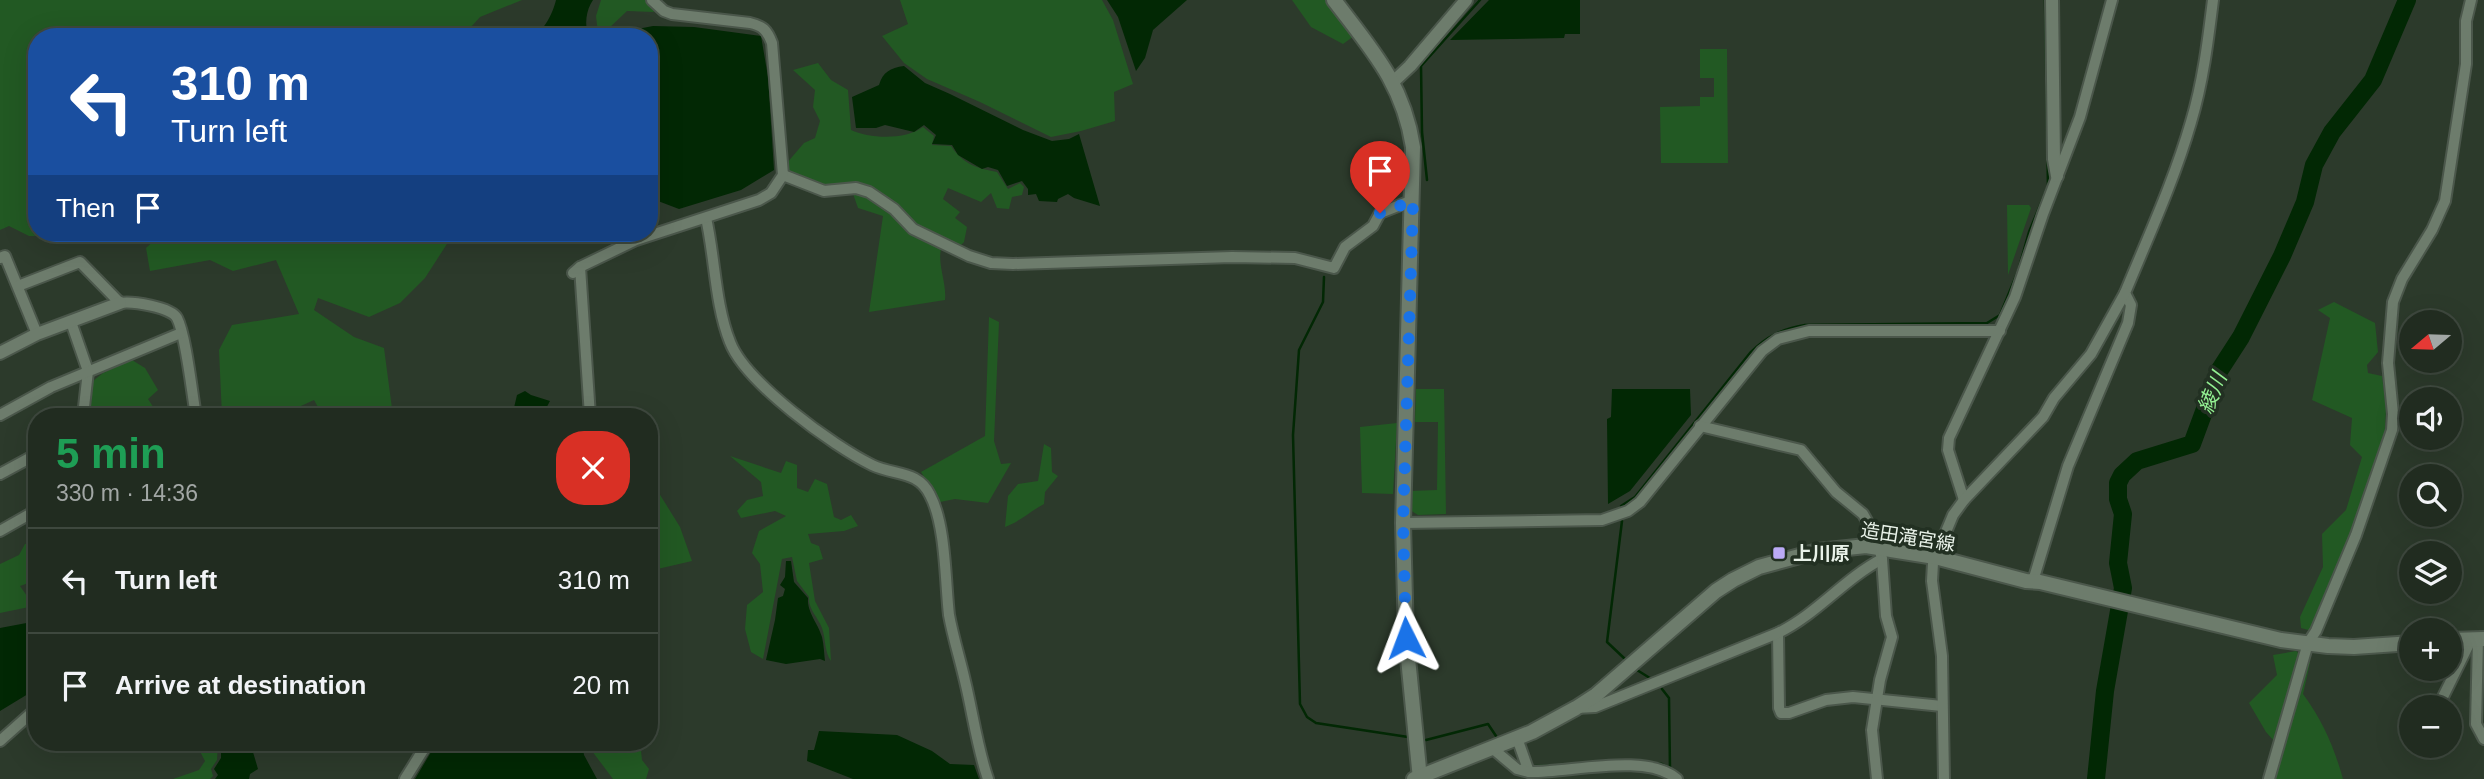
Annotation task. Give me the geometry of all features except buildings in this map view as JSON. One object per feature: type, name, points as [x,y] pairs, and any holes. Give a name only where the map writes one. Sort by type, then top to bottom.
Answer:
[{"type":"main road","points":[[1335,0],[1393,82],[1409,126],[1414,166],[1403,523],[1407,649],[1418,778]]},
{"type":"main road","name":"造田滝宮線","points":[[1418,778],[1517,738],[1576,708],[1596,695],[1704,601],[1733,580],[1759,568],[1818,551],[1848,547],[1880,553],[1935,557],[2281,640],[2354,647],[2399,644]]},
{"type":"street","points":[[652,0],[664,12],[750,23],[760,25],[768,32],[772,43],[783,175],[771,193],[760,200],[658,233]]},
{"type":"street","points":[[1393,82],[1466,0]]},
{"type":"street","points":[[2052,0],[2053,159],[2057,176]]},
{"type":"street","points":[[1964,500],[1948,450],[1949,438],[2015,297],[2080,117],[2112,0]]},
{"type":"street","points":[[1942,778],[1942,656],[1932,581],[1935,557],[1953,515],[2043,417],[2054,398],[2091,355],[2124,293],[2165,197],[2191,123],[2204,73],[2213,0]]},
{"type":"street","points":[[2269,779],[2308,643],[2316,631],[2356,535],[2392,430],[2388,363],[2393,302],[2402,279],[2432,230],[2445,201],[2466,64],[2466,21],[2470,0]]},
{"type":"street","points":[[783,175],[824,191],[856,188],[869,191],[881,198],[913,229],[969,256],[1013,264],[1295,258],[1334,268],[1345,247],[1373,226],[1380,213],[1413,201]]},
{"type":"street","points":[[706,218],[724,323],[731,346],[741,362],[792,410],[844,451],[894,473],[913,476],[923,482],[931,496],[938,516],[954,638],[965,678],[978,751],[988,779]]},
{"type":"street","points":[[589,408],[576,270],[632,242]]},
{"type":"street","points":[[0,258],[5,256],[37,334]]},
{"type":"street","points":[[18,286],[80,262],[120,303]]},
{"type":"street","points":[[2033,581],[2068,466],[2128,323],[2131,305],[2124,293]]},
{"type":"street","points":[[0,353],[37,334],[120,303],[129,302],[171,312],[177,318],[181,333],[195,408]]},
{"type":"street","points":[[71,322],[88,371],[84,408]]},
{"type":"street","points":[[1403,523],[1589,521],[1615,517],[1628,511],[1640,502],[1762,351],[1779,339],[1809,331],[2000,331]]},
{"type":"street","points":[[0,415],[51,387],[181,333]]},
{"type":"street","points":[[1700,426],[1801,450],[1836,492],[1863,514],[1872,527],[1880,553],[1886,616],[1892,636],[1880,680],[1872,730],[1877,779]]},
{"type":"street","points":[[0,474],[28,459]]},
{"type":"street","points":[[0,531],[28,515]]},
{"type":"street","points":[[1576,708],[1595,707],[1797,624],[1880,553]]},
{"type":"street","points":[[1778,633],[1781,713],[1789,713],[1826,700],[1853,697],[1942,706]]},
{"type":"street","points":[[2445,695],[2478,639]]},
{"type":"street","points":[[2478,639],[2476,724],[2484,739]]},
{"type":"street","points":[[0,741],[28,716]]},
{"type":"street","points":[[1517,738],[1529,772]]},
{"type":"street","points":[[1492,748],[1517,769],[1529,772],[1642,765],[1664,769],[1677,779]]},
{"type":"street","points":[[405,779],[422,751]]},
{"type":"shaded area","points":[[0,0],[522,0],[480,17],[470,28],[28,28],[28,236],[9,226],[0,230]]},
{"type":"shaded area","points":[[556,0],[593,0],[586,18],[587,28],[542,28],[553,11]]},
{"type":"shaded area","points":[[601,0],[648,0],[654,12],[627,11],[609,28],[597,28],[596,16]]},
{"type":"shaded area","points":[[900,0],[1102,0],[1113,20],[1133,84],[1114,92],[1115,121],[1051,137],[927,79],[904,63],[882,36],[908,24]]},
{"type":"shaded area","points":[[1107,0],[1187,0],[1153,30],[1145,58],[1136,71],[1118,17]]},
{"type":"shaded area","points":[[1292,0],[1327,0],[1354,36],[1343,44],[1311,27]]},
{"type":"shaded area","points":[[1489,0],[1580,0],[1580,34],[1565,34],[1564,38],[1450,40]]},
{"type":"shaded area","points":[[694,27],[761,36],[768,77],[774,170],[741,190],[679,209],[658,201],[658,28],[643,28]]},
{"type":"shaded area","points":[[1700,49],[1727,49],[1728,163],[1661,163],[1660,107],[1700,106],[1700,97],[1714,97],[1714,78],[1700,78]]},
{"type":"shaded area","points":[[818,63],[831,80],[848,90],[851,130],[888,137],[907,134],[923,127],[934,136],[932,145],[951,146],[971,165],[997,172],[1008,189],[1020,183],[1024,187],[1022,195],[1012,197],[1009,209],[997,208],[991,193],[981,202],[948,188],[943,199],[960,212],[955,218],[967,227],[964,242],[954,252],[942,246],[940,252],[945,300],[869,312],[883,216],[858,208],[851,188],[824,188],[790,175],[786,164],[804,143],[815,138],[820,121],[813,107],[815,90],[793,70]]},
{"type":"shaded area","points":[[904,66],[925,83],[1023,130],[1052,141],[1069,139],[1079,134],[1100,206],[1068,194],[1057,202],[1039,201],[1036,194],[1028,195],[1028,189],[1022,181],[1007,186],[998,170],[988,167],[982,169],[958,155],[952,145],[932,144],[936,135],[924,125],[914,132],[885,125],[856,128],[852,97],[879,85],[888,71]]},
{"type":"shaded area","points":[[2007,205],[2029,205],[2031,208],[2008,275]]},
{"type":"shaded area","points":[[152,242],[448,242],[425,278],[400,303],[369,317],[318,298],[314,310],[354,337],[384,348],[392,408],[318,408],[314,400],[296,408],[222,408],[219,350],[232,325],[299,314],[276,260],[233,271],[210,260],[150,271],[146,248]]},
{"type":"shaded area","points":[[2334,302],[2375,323],[2378,352],[2367,365],[2368,373],[2382,376],[2386,408],[2385,431],[2361,505],[2312,631],[2301,628],[2300,617],[2323,567],[2322,534],[2346,510],[2362,457],[2350,445],[2352,418],[2312,400],[2330,318],[2318,310]]},
{"type":"shaded area","points":[[989,317],[999,322],[994,441],[1001,464],[1011,463],[988,503],[955,499],[940,502],[921,472],[985,436]]},
{"type":"shaded area","points":[[132,360],[145,368],[158,390],[148,399],[154,408],[91,408],[93,381],[103,373]]},
{"type":"shaded area","points":[[1416,389],[1444,389],[1446,514],[1418,515],[1410,510],[1410,491],[1437,490],[1438,422],[1415,422]]},
{"type":"shaded area","points":[[1612,389],[1690,389],[1691,415],[1630,491],[1608,504],[1607,419],[1611,417]]},
{"type":"shaded area","points":[[525,391],[550,401],[546,408],[514,408],[517,395]]},
{"type":"shaded area","points":[[1397,423],[1393,494],[1362,493],[1360,427]]},
{"type":"shaded area","points":[[1044,444],[1051,448],[1052,472],[1058,476],[1045,492],[1044,504],[1005,527],[1008,496],[1018,484],[1038,481]]},
{"type":"shaded area","points":[[730,456],[781,473],[786,461],[797,465],[797,488],[808,492],[815,479],[827,484],[834,517],[841,520],[851,515],[858,526],[844,531],[808,534],[811,543],[819,546],[823,559],[809,563],[815,601],[829,628],[831,661],[822,628],[809,597],[797,581],[792,557],[782,559],[763,659],[751,652],[745,629],[747,605],[763,592],[760,564],[752,553],[759,531],[786,516],[775,511],[741,518],[737,511],[747,500],[763,496],[761,482]]},
{"type":"shaded area","points":[[658,492],[680,527],[692,561],[658,569]]},
{"type":"shaded area","points":[[28,543],[28,583],[20,586],[28,597],[28,607],[0,613],[0,564],[19,555]]},
{"type":"shaded area","points":[[786,561],[791,561],[794,582],[808,598],[809,608],[822,637],[825,661],[820,659],[786,664],[766,660],[778,598],[783,596],[785,589],[780,585],[785,577]]},
{"type":"shaded area","points":[[28,623],[28,694],[0,711],[0,628]]},
{"type":"shaded area","points":[[2296,651],[2310,663],[2303,694],[2327,735],[2343,779],[2275,779],[2282,750],[2266,732],[2249,703],[2277,675],[2273,655]]},
{"type":"shaded area","points":[[819,731],[897,735],[932,751],[950,764],[974,765],[979,779],[853,779],[807,761],[808,750],[814,750]]},
{"type":"shaded area","points":[[200,751],[218,751],[217,760],[211,769],[213,776],[210,779],[173,779],[199,770],[205,761]]},
{"type":"shaded area","points":[[221,751],[253,751],[258,769],[250,774],[249,779],[215,779],[218,775],[214,769],[221,758]]},
{"type":"shaded area","points":[[432,751],[583,751],[597,779],[415,779]]},
{"type":"shaded area","points":[[592,751],[641,751],[642,760],[649,769],[646,779],[613,779]]},
{"type":"waterway","points":[[1427,180],[1422,132],[1421,66],[1480,0]]},
{"type":"waterway","points":[[1621,506],[1635,497],[1750,353],[1775,334],[1805,325],[1987,323],[2000,315],[2048,186],[2045,0]]},
{"type":"waterway","name":"綾川","points":[[2096,779],[2105,691],[2123,588],[2118,563],[2123,514],[2118,499],[2118,483],[2122,475],[2137,461],[2192,444],[2219,371],[2241,337],[2282,256],[2305,202],[2314,165],[2332,132],[2373,80],[2407,0]]},
{"type":"waterway","points":[[1324,277],[1323,302],[1299,350],[1293,435],[1300,704],[1307,717],[1316,723],[1408,737]]},
{"type":"waterway","points":[[1622,521],[1607,642],[1625,659]]},
{"type":"waterway","points":[[1637,670],[1653,680]]},
{"type":"waterway","points":[[1662,689],[1669,698],[1670,769]]},
{"type":"waterway","points":[[1426,740],[1488,724],[1496,736]]},
{"type":"waterway","points":[[1652,763],[1662,764],[1672,770]]},
{"type":"waterway","points":[[1536,766],[1562,765]]},
{"type":"place","name":"上川原","points":[[1779,553]]},
{"type":"route","points":[[1380,213],[1413,201],[1403,523],[1406,638]]}]
